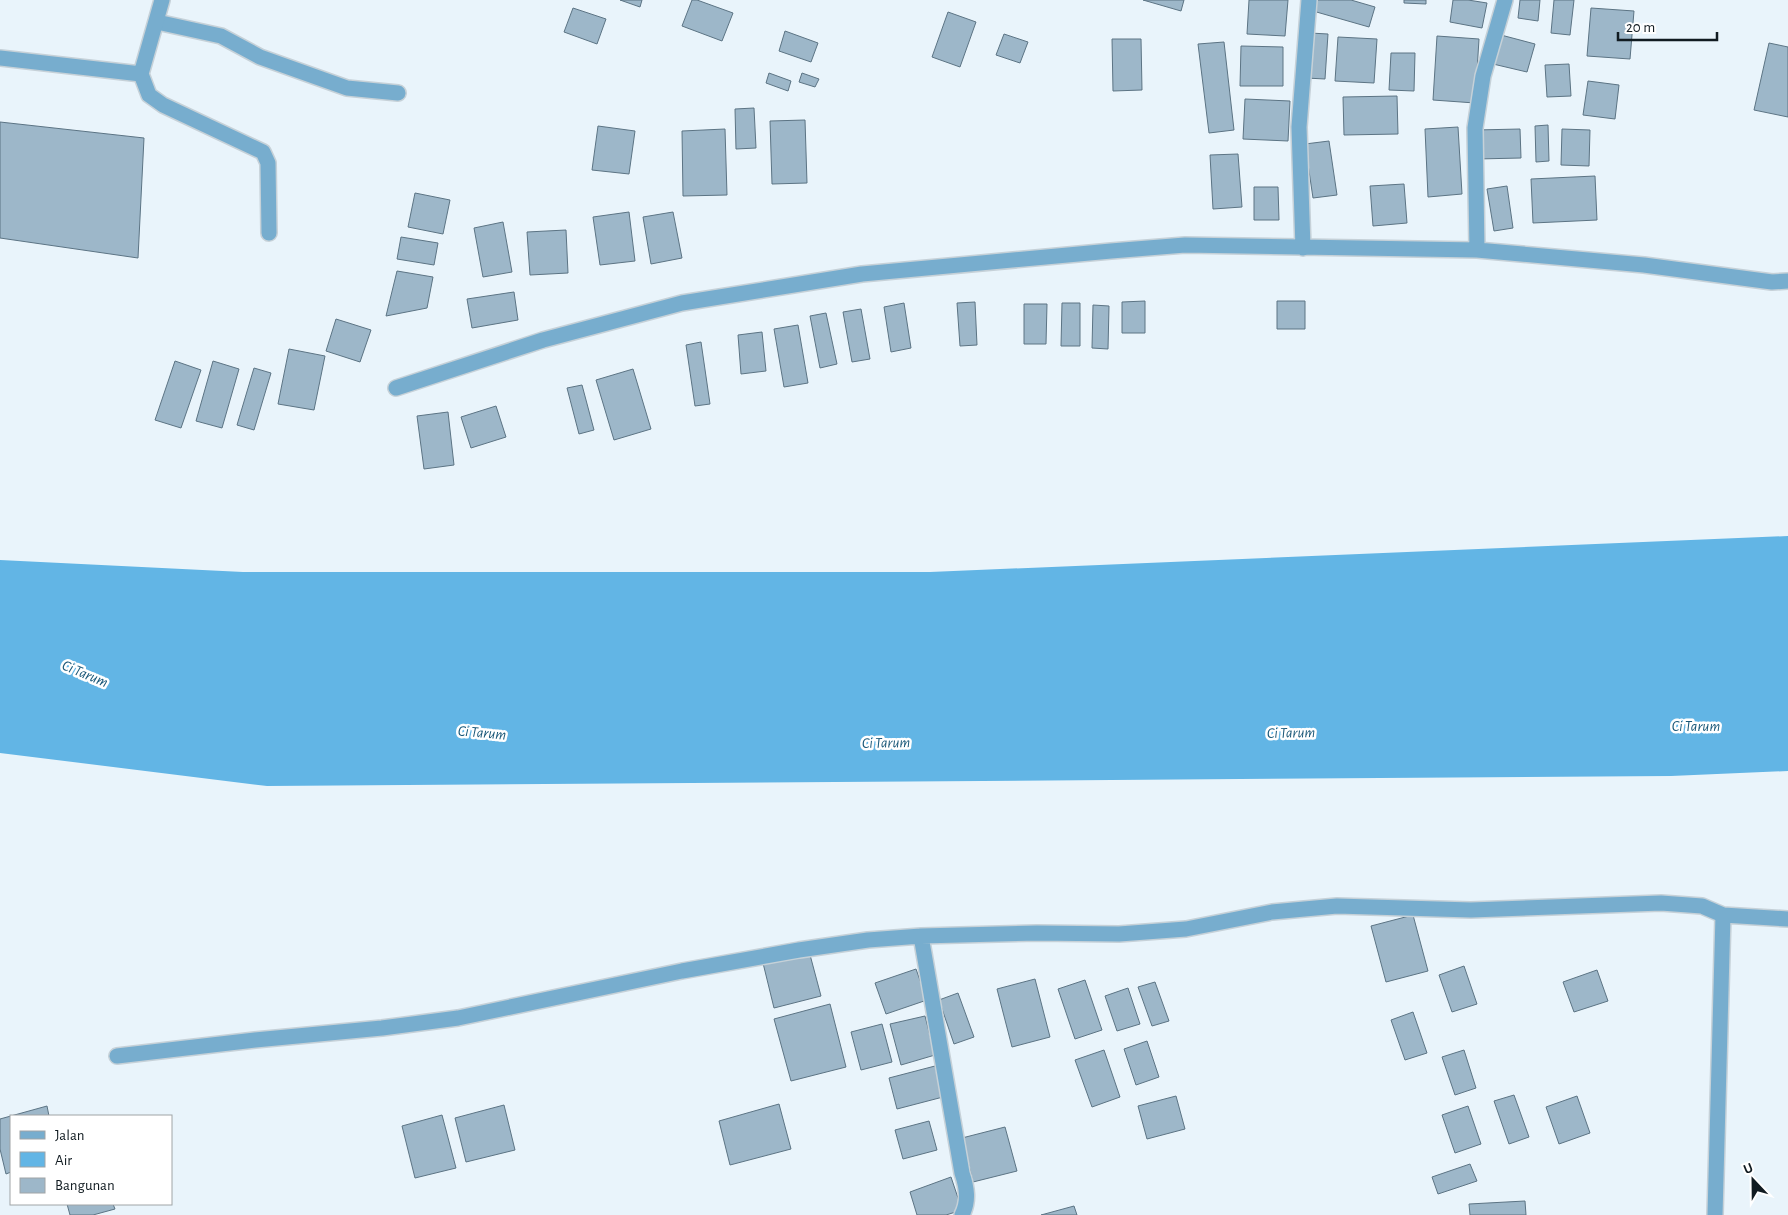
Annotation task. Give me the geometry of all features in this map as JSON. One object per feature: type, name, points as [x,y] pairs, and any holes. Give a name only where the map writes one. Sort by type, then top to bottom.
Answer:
[{"type":"street","points":[[162,0],[141,74],[149,95],[163,105],[264,152],[268,163],[269,233]]},
{"type":"street","points":[[1303,248],[1298,127],[1309,0]]},
{"type":"street","points":[[1477,250],[1475,128],[1483,76],[1505,0]]},
{"type":"street","points":[[157,22],[221,36],[260,57],[347,88],[398,93]]},
{"type":"street","points":[[0,58],[141,74]]},
{"type":"street","points":[[396,388],[543,340],[682,303],[862,274],[1157,247],[1184,245],[1477,250],[1644,265],[1772,282],[1788,282]]},
{"type":"street","points":[[116,1056],[382,1028],[458,1018],[682,971],[868,940],[921,936],[1037,933],[1119,934],[1186,929],[1272,912],[1337,906],[1472,910],[1661,903],[1702,906],[1723,915],[1788,920]]},
{"type":"street","points":[[1716,1215],[1723,915]]},
{"type":"street","points":[[921,936],[966,1187],[967,1205],[962,1215]]},
{"type":"water","name":"Ci Tarum","points":[[1788,536],[1788,771],[1671,776],[267,786],[0,753],[0,560],[243,572],[930,572]]},
{"type":"building","points":[[620,0],[642,0],[640,7]]},
{"type":"building","points":[[692,0],[697,0],[733,13],[722,41],[682,26]]},
{"type":"building","points":[[1143,0],[1184,0],[1181,11]]},
{"type":"building","points":[[1249,0],[1288,0],[1285,36],[1247,34]]},
{"type":"building","points":[[1316,0],[1351,0],[1375,7],[1369,27],[1313,11]]},
{"type":"building","points":[[1404,0],[1426,0],[1426,4],[1404,3]]},
{"type":"building","points":[[1453,0],[1487,3],[1482,28],[1450,22]]},
{"type":"building","points":[[1520,0],[1540,0],[1538,21],[1518,18]]},
{"type":"building","points":[[1554,0],[1574,0],[1570,35],[1551,33]]},
{"type":"building","points":[[573,8],[606,19],[597,44],[564,32]]},
{"type":"building","points":[[1591,8],[1634,11],[1630,59],[1587,56]]},
{"type":"building","points":[[948,12],[976,22],[960,67],[932,57]]},
{"type":"building","points":[[785,31],[818,43],[811,62],[779,51]]},
{"type":"building","points":[[1310,33],[1328,34],[1325,79],[1306,78]]},
{"type":"building","points":[[1004,34],[1028,42],[1020,63],[996,55]]},
{"type":"building","points":[[1501,35],[1535,44],[1527,72],[1493,64]]},
{"type":"building","points":[[1437,36],[1479,39],[1475,103],[1433,100]]},
{"type":"building","points":[[1338,37],[1377,39],[1374,83],[1335,81]]},
{"type":"building","points":[[1112,39],[1141,39],[1142,90],[1113,91]]},
{"type":"building","points":[[1224,42],[1234,130],[1209,133],[1198,44]]},
{"type":"building","points":[[1769,43],[1788,47],[1788,117],[1754,110]]},
{"type":"building","points":[[1241,46],[1283,47],[1283,86],[1240,86]]},
{"type":"building","points":[[1391,53],[1415,53],[1414,91],[1389,90]]},
{"type":"building","points":[[1569,64],[1571,96],[1547,97],[1545,65]]},
{"type":"building","points":[[769,73],[791,81],[788,91],[766,83]]},
{"type":"building","points":[[802,73],[819,79],[815,87],[799,82]]},
{"type":"building","points":[[1588,81],[1619,85],[1615,119],[1583,115]]},
{"type":"building","points":[[1397,96],[1398,134],[1344,135],[1343,97]]},
{"type":"building","points":[[1245,99],[1290,101],[1288,141],[1243,139]]},
{"type":"building","points":[[754,108],[756,148],[736,149],[735,109]]},
{"type":"building","points":[[805,120],[807,183],[772,184],[770,121]]},
{"type":"building","points":[[0,122],[144,138],[138,258],[0,238]]},
{"type":"building","points":[[1548,125],[1549,161],[1536,162],[1535,126]]},
{"type":"building","points":[[598,126],[635,131],[629,174],[592,170]]},
{"type":"building","points":[[1458,127],[1462,194],[1428,197],[1425,129]]},
{"type":"building","points":[[725,129],[727,195],[683,196],[682,131]]},
{"type":"building","points":[[1520,129],[1521,158],[1477,159],[1476,130]]},
{"type":"building","points":[[1562,129],[1590,130],[1589,166],[1561,165]]},
{"type":"building","points":[[1329,141],[1337,195],[1313,198],[1305,144]]},
{"type":"building","points":[[1238,154],[1242,207],[1213,209],[1210,155]]},
{"type":"building","points":[[1595,176],[1597,220],[1533,223],[1531,179]]},
{"type":"building","points":[[1404,184],[1407,223],[1373,226],[1370,186]]},
{"type":"building","points":[[1507,186],[1513,228],[1494,231],[1487,189]]},
{"type":"building","points":[[1254,187],[1278,187],[1279,220],[1254,220]]},
{"type":"building","points":[[415,193],[450,200],[443,234],[408,227]]},
{"type":"building","points":[[629,212],[635,261],[600,265],[593,217]]},
{"type":"building","points":[[673,212],[682,258],[651,264],[643,217]]},
{"type":"building","points":[[503,222],[512,272],[483,277],[474,228]]},
{"type":"building","points":[[566,230],[568,273],[530,275],[527,232]]},
{"type":"building","points":[[401,237],[438,243],[434,265],[397,259]]},
{"type":"building","points":[[397,271],[433,277],[427,308],[386,316]]},
{"type":"building","points":[[514,292],[518,320],[472,328],[467,299]]},
{"type":"building","points":[[1145,301],[1145,333],[1122,333],[1122,302]]},
{"type":"building","points":[[1277,301],[1305,301],[1305,329],[1277,329]]},
{"type":"building","points":[[975,302],[977,345],[960,346],[957,303]]},
{"type":"building","points":[[904,303],[911,348],[891,352],[884,307]]},
{"type":"building","points":[[1062,303],[1080,303],[1080,346],[1061,346]]},
{"type":"building","points":[[1024,304],[1047,304],[1046,344],[1024,344]]},
{"type":"building","points":[[1093,305],[1109,306],[1108,349],[1092,348]]},
{"type":"building","points":[[861,309],[870,359],[852,362],[843,312]]},
{"type":"building","points":[[826,313],[837,364],[820,368],[810,316]]},
{"type":"building","points":[[336,319],[371,330],[360,362],[326,351]]},
{"type":"building","points":[[798,325],[808,383],[784,387],[774,329]]},
{"type":"building","points":[[762,332],[766,371],[741,374],[738,335]]},
{"type":"building","points":[[701,342],[710,404],[695,406],[686,345]]},
{"type":"building","points":[[289,349],[325,356],[314,410],[278,404]]},
{"type":"building","points":[[175,361],[201,370],[181,428],[155,420]]},
{"type":"building","points":[[213,361],[239,369],[222,428],[196,421]]},
{"type":"building","points":[[254,368],[271,373],[254,430],[237,425]]},
{"type":"building","points":[[633,369],[651,429],[614,440],[596,380]]},
{"type":"building","points":[[582,385],[594,430],[579,434],[567,388]]},
{"type":"building","points":[[496,406],[506,437],[471,448],[461,417]]},
{"type":"building","points":[[448,412],[454,465],[424,469],[417,416]]},
{"type":"building","points":[[1413,915],[1428,971],[1386,982],[1371,926]]},
{"type":"building","points":[[809,951],[821,996],[774,1008],[763,963]]},
{"type":"building","points":[[1464,966],[1477,1004],[1452,1012],[1439,975]]},
{"type":"building","points":[[916,969],[927,1000],[886,1014],[875,983]]},
{"type":"building","points":[[1597,970],[1608,1001],[1574,1012],[1563,982]]},
{"type":"building","points":[[1035,979],[1050,1037],[1012,1047],[997,989]]},
{"type":"building","points":[[1085,980],[1102,1030],[1075,1039],[1058,989]]},
{"type":"building","points":[[1155,982],[1169,1021],[1152,1026],[1138,987]]},
{"type":"building","points":[[1128,988],[1140,1024],[1117,1031],[1105,996]]},
{"type":"building","points":[[958,993],[974,1037],[954,1044],[939,1000]]},
{"type":"building","points":[[830,1004],[846,1067],[791,1081],[774,1019]]},
{"type":"building","points":[[1413,1012],[1427,1053],[1405,1060],[1391,1020]]},
{"type":"building","points":[[925,1016],[935,1055],[901,1065],[890,1024]]},
{"type":"building","points":[[882,1024],[892,1062],[861,1070],[851,1032]]},
{"type":"building","points":[[1147,1041],[1159,1077],[1136,1085],[1124,1049]]},
{"type":"building","points":[[1104,1050],[1120,1097],[1092,1107],[1075,1060]]},
{"type":"building","points":[[1464,1050],[1476,1088],[1455,1095],[1442,1057]]},
{"type":"building","points":[[935,1066],[943,1097],[897,1109],[889,1078]]},
{"type":"building","points":[[1514,1095],[1529,1137],[1509,1144],[1494,1101]]},
{"type":"building","points":[[1176,1096],[1185,1129],[1147,1139],[1138,1106]]},
{"type":"building","points":[[1577,1096],[1590,1133],[1559,1144],[1546,1107]]},
{"type":"building","points":[[779,1104],[791,1149],[730,1165],[719,1121]]},
{"type":"building","points":[[504,1105],[515,1150],[466,1162],[455,1118]]},
{"type":"building","points":[[47,1106],[49,1115],[14,1115]]},
{"type":"building","points":[[1468,1106],[1481,1144],[1455,1153],[1442,1115]]},
{"type":"building","points":[[442,1115],[456,1168],[415,1178],[402,1126]]},
{"type":"building","points":[[10,1116],[10,1172],[6,1174],[0,1149],[0,1119]]},
{"type":"building","points":[[929,1121],[937,1150],[903,1159],[895,1130]]},
{"type":"building","points":[[1005,1127],[1017,1171],[973,1182],[962,1138]]},
{"type":"building","points":[[1470,1164],[1477,1181],[1438,1194],[1432,1177]]},
{"type":"building","points":[[951,1177],[962,1210],[946,1215],[917,1215],[910,1192]]},
{"type":"building","points":[[1525,1201],[1526,1215],[1470,1215],[1469,1204]]},
{"type":"building","points":[[67,1205],[113,1205],[115,1209],[93,1215],[70,1215]]},
{"type":"building","points":[[1074,1206],[1077,1215],[1041,1215]]}]
